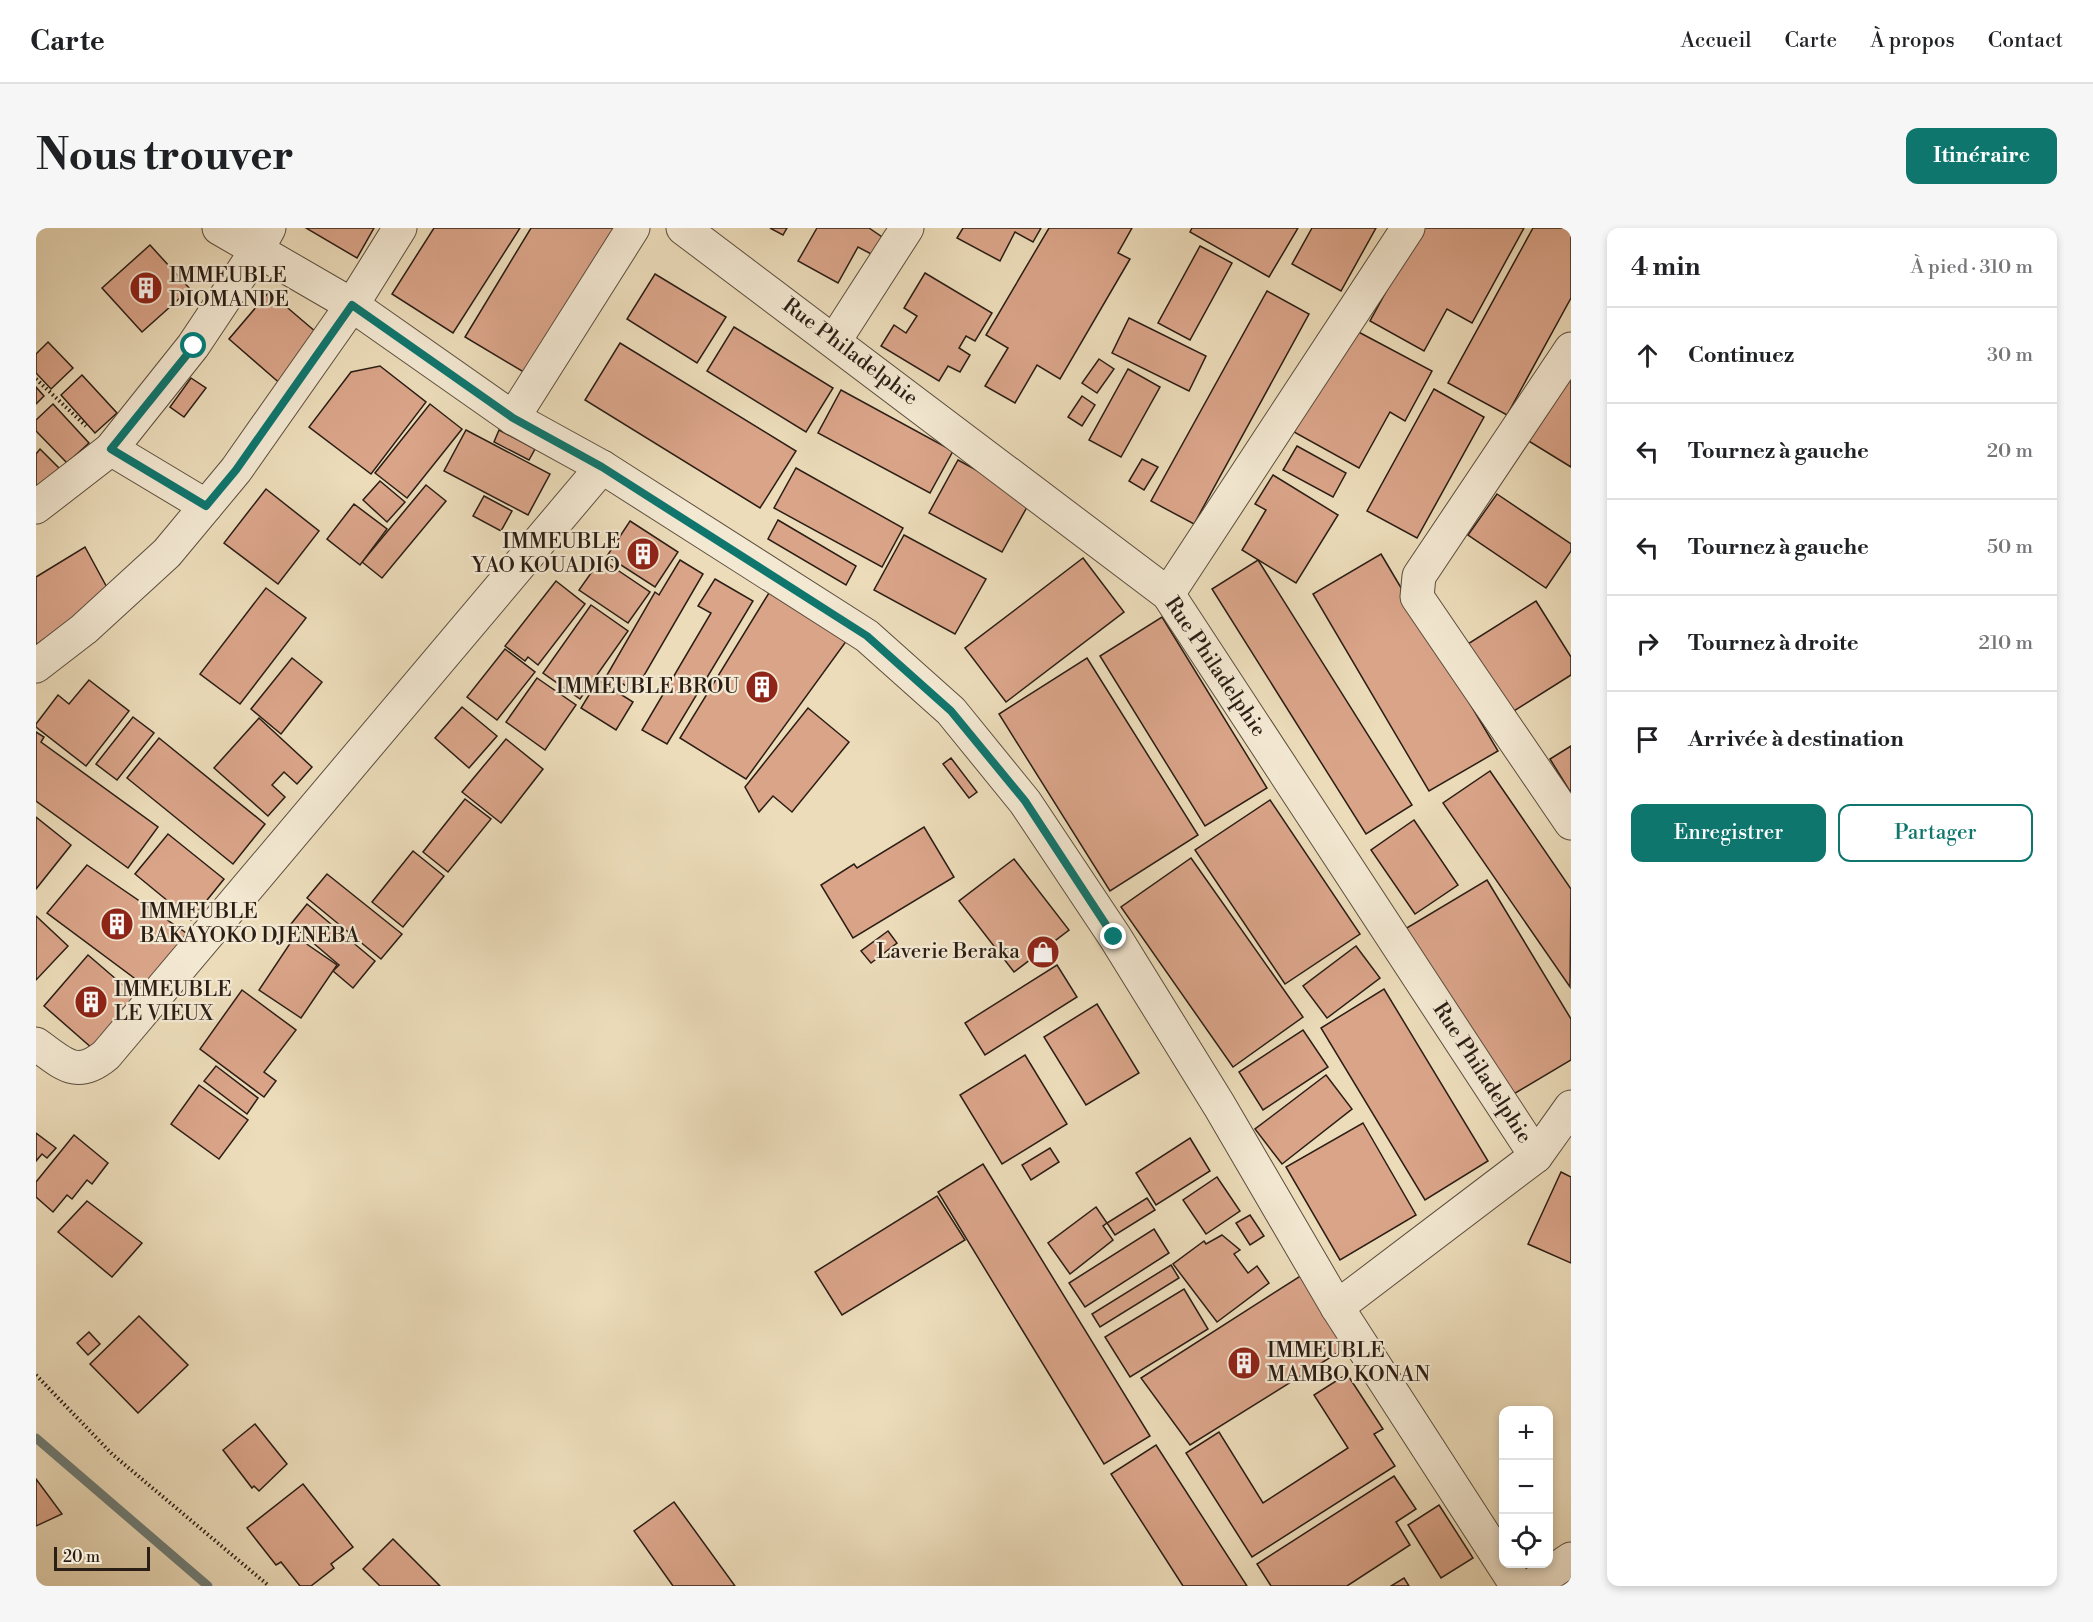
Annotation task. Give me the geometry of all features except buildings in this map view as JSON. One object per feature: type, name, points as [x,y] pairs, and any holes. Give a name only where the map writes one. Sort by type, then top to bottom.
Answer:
[{"type":"street","points":[[219,228],[263,239],[352,305],[513,418],[602,467],[867,636],[951,711],[1025,801],[1108,927],[1219,1105],[1337,1307],[1517,1586]]},
{"type":"street","points":[[36,666],[84,629],[167,553],[236,470],[352,305],[400,228]]},
{"type":"street","points":[[513,418],[633,228]]},
{"type":"street","name":"Rue Philadelphie","points":[[683,228],[835,340],[1168,594],[1536,1156]]},
{"type":"street","points":[[835,340],[907,228]]},
{"type":"street","points":[[1168,594],[1408,228]]},
{"type":"street","points":[[36,507],[111,449],[194,346],[263,239]]},
{"type":"street","points":[[1571,349],[1419,576],[1417,597],[1571,823]]},
{"type":"street","points":[[111,449],[206,506]]},
{"type":"street","points":[[36,1044],[69,1067],[92,1067],[106,1055],[602,467]]},
{"type":"street","points":[[1337,1307],[1536,1156],[1571,1107]]},
{"type":"street","points":[[1531,1586],[1571,1560]]},
{"type":"path","points":[[36,379],[111,449]]},
{"type":"path","points":[[36,1375],[112,1454],[269,1586]]},
{"type":"waterway","points":[[36,1438],[208,1586]]},
{"type":"place","name":"IMMEUBLE DIOMANDE","points":[[146,288]]},
{"type":"place","name":"IMMEUBLE YAO KOUADIO","points":[[643,554]]},
{"type":"place","name":"IMMEUBLE BROU","points":[[762,687]]},
{"type":"place","name":"IMMEUBLE BAKAYOKO DJENEBA","points":[[117,924]]},
{"type":"place","name":"Laverie Beraka","points":[[1043,952]]},
{"type":"place","name":"IMMEUBLE LE VIEUX","points":[[91,1002]]},
{"type":"place","name":"IMMEUBLE MAMBO KONAN","points":[[1244,1363]]},
{"type":"route","points":[[194,346],[111,449],[206,506],[236,470],[352,305],[513,418],[602,467],[867,636],[951,711],[1025,801],[1114,937]]}]
